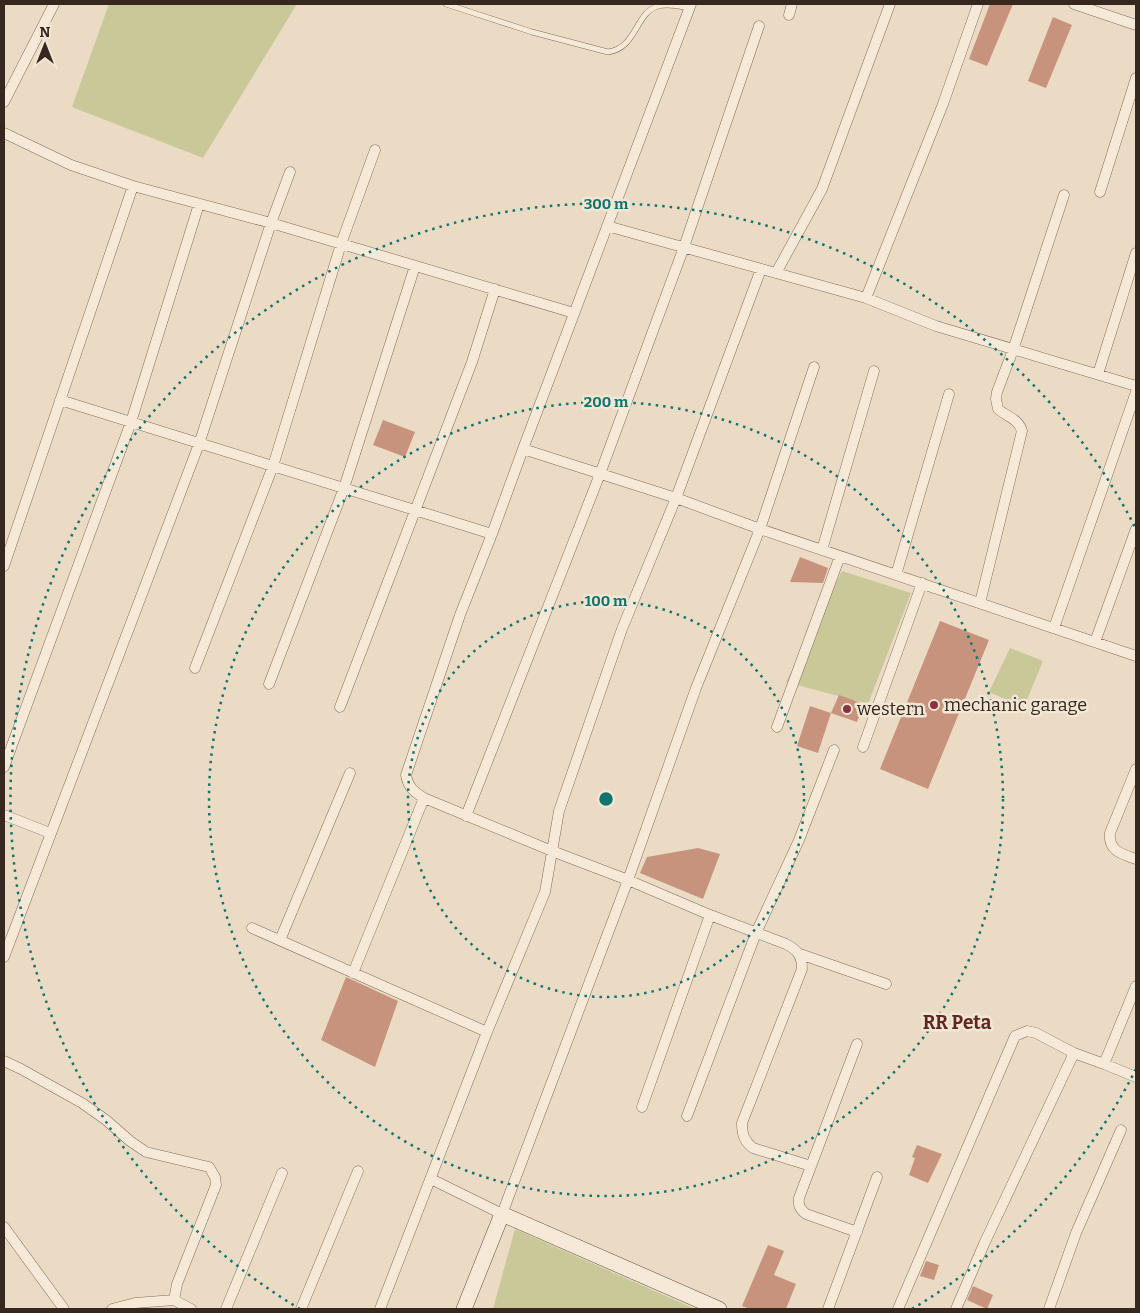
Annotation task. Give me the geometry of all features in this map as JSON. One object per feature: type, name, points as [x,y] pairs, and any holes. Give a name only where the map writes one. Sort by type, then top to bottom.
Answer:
[{"type":"street","points":[[4,102],[54,4]]},
{"type":"street","points":[[789,15],[792,4]]},
{"type":"street","points":[[776,273],[822,189],[890,4]]},
{"type":"street","points":[[866,298],[943,104],[978,4]]},
{"type":"street","points":[[1074,4],[1136,23]]},
{"type":"street","points":[[690,6],[460,615],[408,767],[407,782],[414,792],[424,798],[466,816],[786,944],[800,954],[886,984]]},
{"type":"street","points":[[466,816],[600,474],[684,247],[759,26]]},
{"type":"street","points":[[1100,192],[1136,78]]},
{"type":"street","points":[[4,133],[71,165],[133,186],[271,223],[574,313]]},
{"type":"street","points":[[195,668],[273,466],[341,244],[375,150]]},
{"type":"street","points":[[4,956],[200,444],[271,223],[290,172]]},
{"type":"street","points":[[4,566],[133,186]]},
{"type":"street","points":[[980,603],[1021,438],[1020,426],[1016,420],[1000,411],[996,405],[996,399],[1064,195]]},
{"type":"street","points":[[4,767],[131,422],[199,204]]},
{"type":"street","points":[[607,226],[866,298],[936,326],[1136,386]]},
{"type":"street","points":[[1098,374],[1136,253]]},
{"type":"street","points":[[269,684],[344,488],[415,266]]},
{"type":"street","points":[[380,1309],[486,1032],[544,892],[559,811],[622,629],[676,498],[761,269]]},
{"type":"street","points":[[340,707],[472,362],[495,289]]},
{"type":"street","points":[[464,1309],[502,1214],[628,880],[696,688],[760,529],[814,367]]},
{"type":"street","points":[[822,550],[874,371]]},
{"type":"street","points":[[1054,628],[1136,392]]},
{"type":"street","points":[[896,575],[949,394]]},
{"type":"street","points":[[60,400],[492,534]]},
{"type":"street","points":[[522,449],[676,498],[760,529],[1136,656]]},
{"type":"street","points":[[1095,642],[1136,529]]},
{"type":"street","points":[[777,727],[840,556]]},
{"type":"street","points":[[862,748],[922,583]]},
{"type":"street","points":[[687,1116],[756,933],[799,840],[834,750]]},
{"type":"street","points":[[1136,769],[1110,833],[1110,839],[1111,846],[1116,852],[1136,859]]},
{"type":"street","points":[[280,940],[350,772]]},
{"type":"street","points":[[353,973],[424,798]]},
{"type":"street","points":[[4,815],[50,833]]},
{"type":"street","points":[[642,1106],[710,915]]},
{"type":"street","points":[[252,928],[486,1032]]},
{"type":"street","points":[[800,954],[802,969],[742,1124],[742,1130],[746,1142],[753,1148],[811,1166]]},
{"type":"street","points":[[1104,1064],[1136,986]]},
{"type":"street","points":[[898,1309],[1015,1036],[1027,1031],[1036,1033],[1074,1053],[1136,1077]]},
{"type":"street","points":[[857,1044],[798,1205],[800,1210],[806,1214],[857,1232]]},
{"type":"street","points":[[956,1309],[984,1244],[1074,1053]]},
{"type":"street","points":[[4,1061],[21,1068],[82,1103],[106,1120],[130,1142],[146,1152],[199,1163],[210,1167],[214,1172],[216,1184],[177,1284],[174,1300]]},
{"type":"street","points":[[1049,1309],[1076,1233],[1120,1130]]},
{"type":"street","points":[[301,1309],[358,1171]]},
{"type":"street","points":[[226,1309],[282,1173]]},
{"type":"street","points":[[828,1309],[877,1177]]},
{"type":"street","points":[[431,1179],[502,1214],[719,1309]]},
{"type":"street","points":[[4,1227],[64,1309]]},
{"type":"street","points":[[112,1309],[135,1303],[174,1300],[191,1309]]},
{"type":"lane","points":[[446,4],[532,32],[608,52],[622,48],[652,9],[664,5],[690,6]]},
{"type":"green space","points":[[109,4],[297,4],[203,158],[72,107]]},
{"type":"green space","points":[[842,571],[911,593],[868,704],[786,682]]},
{"type":"green space","points":[[1010,648],[1043,661],[1024,707],[989,692]]},
{"type":"green space","points":[[515,1229],[695,1309],[493,1309]]},
{"type":"building","points":[[990,4],[1013,4],[987,66],[969,59]]},
{"type":"building","points":[[1053,17],[1072,25],[1046,88],[1028,81]]},
{"type":"building","points":[[383,420],[415,432],[405,457],[373,445]]},
{"type":"building","points":[[800,557],[828,568],[823,583],[790,582]]},
{"type":"building","name":"mechanic garage","points":[[940,621],[989,640],[928,789],[880,769]]},
{"type":"building","name":"western","points":[[839,695],[864,704],[857,722],[831,713]]},
{"type":"building","points":[[810,706],[831,713],[818,753],[797,746]]},
{"type":"building","points":[[698,848],[720,854],[703,899],[640,873],[647,857]]},
{"type":"building","points":[[346,977],[398,1001],[375,1067],[321,1040]]},
{"type":"building","points":[[917,1145],[942,1154],[928,1183],[909,1175],[915,1158],[912,1157]]},
{"type":"building","points":[[768,1245],[784,1251],[774,1275],[796,1284],[786,1309],[750,1309],[742,1306]]},
{"type":"building","points":[[926,1261],[939,1265],[934,1280],[920,1276]]},
{"type":"building","points":[[973,1286],[993,1295],[987,1309],[967,1300]]},
{"type":"place","name":"mechanic garage","points":[[934,705]]},
{"type":"place","name":"western","points":[[847,709]]},
{"type":"district","name":"RR Peta","points":[[957,1022]]}]
